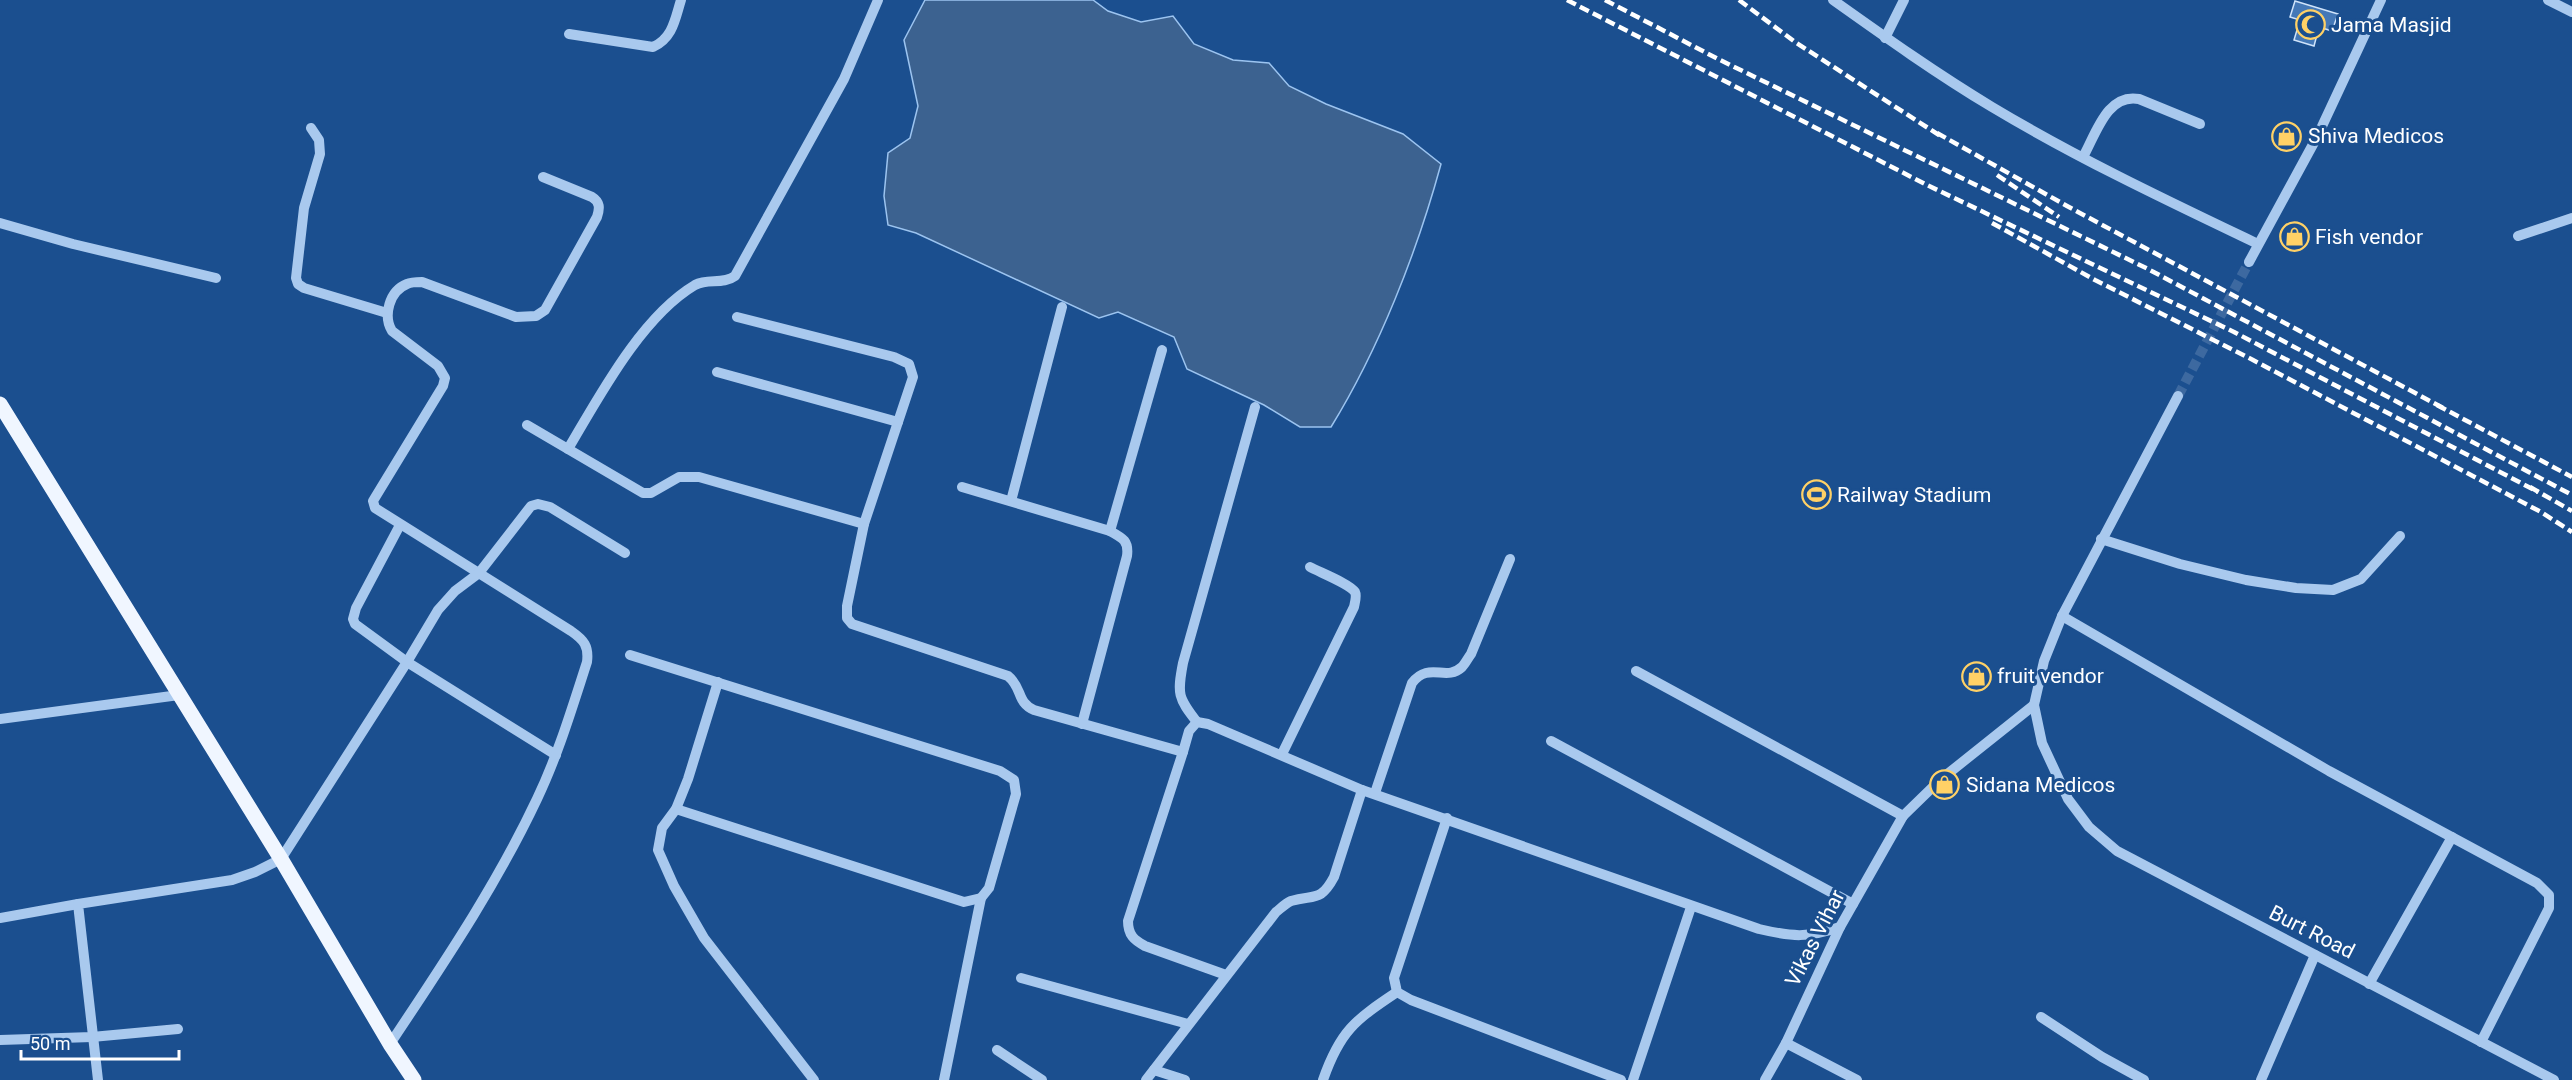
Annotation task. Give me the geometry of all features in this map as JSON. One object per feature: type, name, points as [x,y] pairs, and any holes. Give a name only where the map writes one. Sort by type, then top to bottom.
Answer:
[{"type":"main road","points":[[0,404],[281,859],[390,1044],[414,1080]]},
{"type":"street","points":[[569,34],[653,47],[662,43],[670,34],[681,0]]},
{"type":"street","points":[[568,450],[615,369],[658,317],[697,284],[711,280],[729,280],[735,276],[844,79],[878,0]]},
{"type":"street","points":[[1833,0],[1886,38],[1992,107],[2083,157],[2258,244]]},
{"type":"street","points":[[1886,38],[1904,0]]},
{"type":"street","points":[[2248,261],[2317,137],[2381,0]]},
{"type":"street","points":[[2548,0],[2572,12]]},
{"type":"street","points":[[2083,157],[2110,109],[2118,100],[2128,97],[2139,99],[2200,124]]},
{"type":"street","points":[[311,128],[319,140],[320,154],[303,208],[296,278],[298,284],[304,288],[387,313]]},
{"type":"street","points":[[390,1044],[480,908],[538,798],[556,754],[589,650],[586,644],[571,631],[379,512],[373,501],[443,386],[445,378],[438,366],[392,331],[387,324],[387,313],[392,298],[399,289],[408,283],[422,282],[516,317],[536,316],[545,310],[597,217],[599,206],[598,201],[592,197],[543,177]]},
{"type":"street","points":[[2518,236],[2572,218]]},
{"type":"street","points":[[0,223],[73,244],[216,278]]},
{"type":"street","points":[[1011,501],[1062,307]]},
{"type":"street","points":[[737,317],[894,357],[909,364],[913,377],[864,524],[847,606],[847,618],[852,624],[1008,676],[1016,683],[1021,700],[1026,707],[1183,752]]},
{"type":"street","points":[[1110,531],[1162,350]]},
{"type":"street","points":[[717,372],[898,422]]},
{"type":"street","points":[[2034,705],[2044,661],[2062,616],[2178,396]]},
{"type":"street","points":[[1255,407],[1178,688],[1184,705],[1197,722],[1208,724],[1282,754],[1362,790],[1759,929],[1789,936],[1814,936],[1840,927]]},
{"type":"street","points":[[527,425],[643,493],[651,493],[679,477],[699,477],[864,524]]},
{"type":"street","points":[[962,487],[1110,531],[1125,539],[1128,547],[1127,556],[1082,724]]},
{"type":"street","points":[[0,918],[232,880],[255,873],[281,859],[438,610],[454,591],[479,573],[531,506],[538,504],[550,507],[625,553]]},
{"type":"street","points":[[400,525],[356,608],[353,619],[359,628],[407,662],[556,754]]},
{"type":"street","points":[[2101,539],[2180,564],[2246,580],[2296,588],[2332,590],[2361,579],[2400,536]]},
{"type":"street","points":[[1375,793],[1412,683],[1419,674],[1453,672],[1462,667],[1471,654],[1510,559]]},
{"type":"street","points":[[1282,754],[1354,607],[1356,598],[1349,587],[1310,567]]},
{"type":"street","points":[[2062,616],[2329,771],[2537,883],[2549,895],[2549,908],[2481,1042]]},
{"type":"street","points":[[630,655],[1000,771],[1014,780],[1016,794],[988,888],[981,898],[944,1080]]},
{"type":"street","points":[[1636,671],[1904,816]]},
{"type":"street","points":[[718,682],[676,809],[662,828],[658,850],[665,868],[704,938],[814,1080]]},
{"type":"street","points":[[0,719],[179,695]]},
{"type":"street","name":"Burt Road","points":[[2034,705],[2042,743],[2068,799],[2089,827],[2117,850],[2553,1080]]},
{"type":"street","name":"Vikas Vihar","points":[[1766,1080],[1786,1043],[1840,927],[1904,816],[1940,780],[2034,705]]},
{"type":"street","points":[[1197,722],[1189,731],[1128,921],[1128,930],[1134,939],[1145,946],[1226,975]]},
{"type":"street","points":[[1551,741],[1853,904]]},
{"type":"street","points":[[1146,1080],[1276,912],[1289,901],[1318,897],[1327,889],[1334,877],[1362,790]]},
{"type":"street","points":[[676,809],[964,902],[981,898]]},
{"type":"street","points":[[1447,818],[1394,978],[1397,992],[1411,1000],[1621,1080]]},
{"type":"street","points":[[2370,984],[2452,837]]},
{"type":"street","points":[[78,904],[98,1080]]},
{"type":"street","points":[[1633,1080],[1691,907]]},
{"type":"street","points":[[2261,1080],[2315,955]]},
{"type":"street","points":[[1021,978],[1188,1024]]},
{"type":"street","points":[[1323,1080],[1343,1034],[1368,1011],[1397,992]]},
{"type":"street","points":[[2041,1017],[2102,1057],[2144,1080]]},
{"type":"street","points":[[0,1040],[92,1037],[178,1029]]},
{"type":"street","points":[[1786,1043],[1857,1080]]},
{"type":"street","points":[[997,1050],[1042,1080]]},
{"type":"street","points":[[1154,1070],[1185,1080]]},
{"type":"water","points":[[925,0],[1093,0],[1108,11],[1141,22],[1173,16],[1194,44],[1233,60],[1269,63],[1289,86],[1326,104],[1403,134],[1441,164],[1408,265],[1381,333],[1349,397],[1331,427],[1300,427],[1264,405],[1187,369],[1174,337],[1118,312],[1099,318],[916,233],[888,225],[884,196],[888,153],[910,138],[918,106],[904,40]]},
{"type":"building","points":[[2295,1],[2338,14],[2332,31],[2319,27],[2314,46],[2294,40],[2300,20],[2290,17]]},
{"type":"tunnel","points":[[2178,396],[2249,262]]},
{"type":"railway","points":[[1567,0],[1927,185],[2234,332],[2538,492]]},
{"type":"railway","points":[[1605,0],[1718,59],[2148,269],[2572,495]]},
{"type":"railway","points":[[1739,0],[1795,42],[1942,137]]},
{"type":"railway","points":[[1937,133],[2067,206],[2443,408]]},
{"type":"railway","points":[[1997,175],[2059,217]]},
{"type":"railway","points":[[1992,223],[2095,280],[2253,360],[2541,512],[2572,532]]},
{"type":"railway","points":[[2437,405],[2572,477]]},
{"type":"railway","points":[[2530,487],[2572,511]]},
{"type":"place","name":"Jama Masjid","points":[[2310,25]]},
{"type":"place","name":"Shiva Medicos","points":[[2287,136]]},
{"type":"place","name":"Fish vendor","points":[[2294,237]]},
{"type":"place","name":"Railway Stadium","points":[[1816,495]]},
{"type":"place","name":"fruit vendor","points":[[1976,676]]},
{"type":"place","name":"Sidana Medicos","points":[[1945,785]]}]
